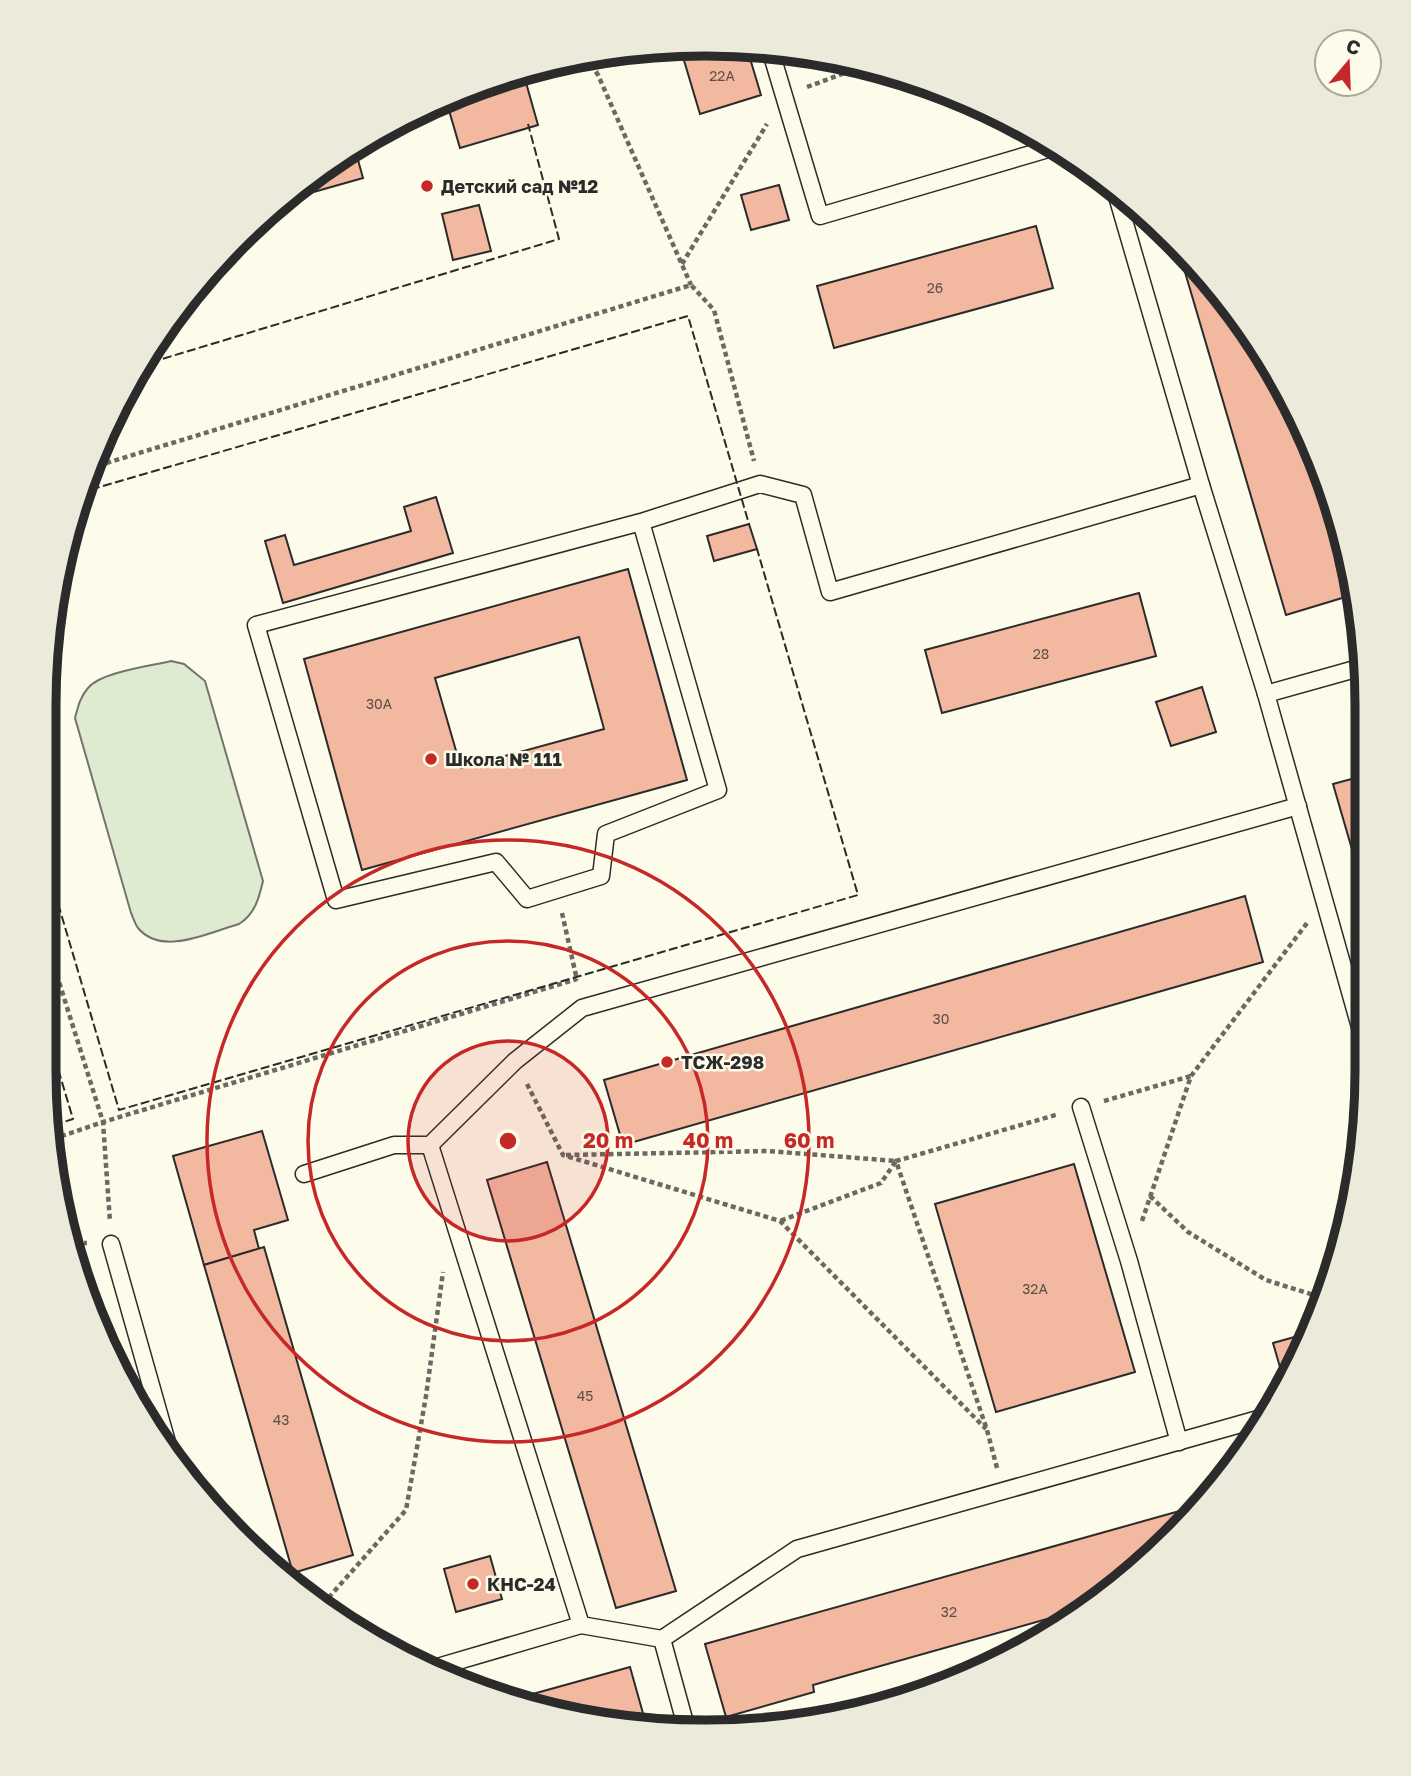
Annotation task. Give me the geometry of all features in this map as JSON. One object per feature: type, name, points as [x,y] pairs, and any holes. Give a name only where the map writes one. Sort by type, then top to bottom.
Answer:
[{"type":"lane","points":[[773,60],[820,216],[1043,151]]},
{"type":"lane","points":[[1120,205],[1201,485],[1266,694],[1355,1010]]},
{"type":"lane","points":[[641,522],[718,790],[606,834],[601,876],[527,899],[496,862],[337,900],[256,625],[641,522],[760,484],[803,495],[830,592],[1201,485]]},
{"type":"lane","points":[[1266,694],[1354,669]]},
{"type":"lane","points":[[304,1174],[394,1145],[430,1145],[515,1061],[582,1008],[1298,806]]},
{"type":"lane","points":[[1082,1107],[1129,1261],[1179,1442]]},
{"type":"lane","points":[[430,1145],[581,1625]]},
{"type":"lane","points":[[111,1244],[163,1428]]},
{"type":"lane","points":[[444,1665],[581,1625],[662,1639],[797,1549],[1252,1421]]},
{"type":"lane","points":[[662,1639],[684,1719]]},
{"type":"path","points":[[593,66],[691,285],[714,310],[760,484]]},
{"type":"path","points":[[682,264],[784,96],[848,72]]},
{"type":"path","points":[[102,464],[691,285]]},
{"type":"path","points":[[557,890],[582,1008]]},
{"type":"path","points":[[1142,1222],[1191,1076],[1324,900]]},
{"type":"path","points":[[56,972],[103,1122],[111,1244],[79,1243]]},
{"type":"path","points":[[60,1137],[577,979]]},
{"type":"path","points":[[515,1061],[563,1155],[780,1221],[987,1430]]},
{"type":"path","points":[[563,1155],[768,1151],[896,1161],[1191,1076]]},
{"type":"path","points":[[780,1221],[881,1183],[896,1161]]},
{"type":"path","points":[[896,1161],[987,1430],[1003,1491]]},
{"type":"path","points":[[1150,1196],[1188,1232],[1266,1280],[1315,1295]]},
{"type":"path","points":[[328,1599],[407,1510],[444,1264]]},
{"type":"green space","points":[[171,661],[184,664],[205,681],[263,881],[253,910],[239,924],[173,942],[148,936],[135,923],[75,718],[83,695],[94,682],[115,674]]},
{"type":"building","points":[[683,57],[750,57],[761,95],[700,114]]},
{"type":"building","points":[[526,81],[538,125],[460,148],[449,109]]},
{"type":"building","points":[[357,157],[363,178],[304,195]]},
{"type":"building","points":[[779,185],[789,220],[751,230],[741,195]]},
{"type":"building","points":[[479,205],[491,251],[453,260],[442,214]]},
{"type":"building","points":[[1036,226],[1053,288],[834,348],[817,286]]},
{"type":"building","points":[[1183,265],[1221,310],[1268,381],[1306,457],[1333,537],[1346,597],[1286,615]]},
{"type":"building","points":[[436,497],[453,553],[283,603],[265,541],[285,535],[294,565],[411,531],[404,507]]},
{"type":"building","points":[[749,524],[757,549],[714,561],[707,536]]},
{"type":"building","points":[[628,569],[687,780],[362,870],[304,659]],"holes":[[[579,637],[604,729],[461,768],[435,678]]]},
{"type":"building","points":[[1139,593],[1156,656],[942,713],[925,650]]},
{"type":"building","points":[[1202,687],[1216,732],[1171,746],[1156,702]]},
{"type":"building","points":[[1355,778],[1355,860],[1333,784]]},
{"type":"building","points":[[1245,896],[1263,962],[623,1145],[604,1080]]},
{"type":"building","points":[[262,1131],[288,1220],[254,1230],[259,1249],[204,1265],[173,1156]]},
{"type":"building","points":[[547,1162],[676,1591],[616,1608],[487,1180]]},
{"type":"building","points":[[1074,1164],[1135,1372],[996,1412],[935,1204]]},
{"type":"building","points":[[264,1247],[353,1555],[293,1572],[204,1265]]},
{"type":"building","points":[[1298,1336],[1281,1371],[1273,1343]]},
{"type":"building","points":[[1184,1510],[1134,1559],[1058,1616],[813,1685],[814,1692],[726,1717],[705,1644]]},
{"type":"building","name":"КНС-24","points":[[490,1556],[502,1599],[456,1612],[444,1569]]},
{"type":"building","points":[[630,1667],[644,1717],[579,1708],[528,1695]]},
{"type":"fence","points":[[155,361],[559,239],[528,124]]},
{"type":"fence","points":[[93,489],[688,316],[749,524]]},
{"type":"fence","points":[[56,897],[119,1110],[858,895],[757,549]]},
{"type":"fence","points":[[56,1062],[73,1119],[58,1124]]},
{"type":"place","name":"Детский сад №12","points":[[427,186]]},
{"type":"place","name":"Школа № 111","points":[[431,759]]},
{"type":"place","name":"ТСЖ-298","points":[[667,1062]]},
{"type":"place","name":"КНС-24","points":[[473,1584]]}]
